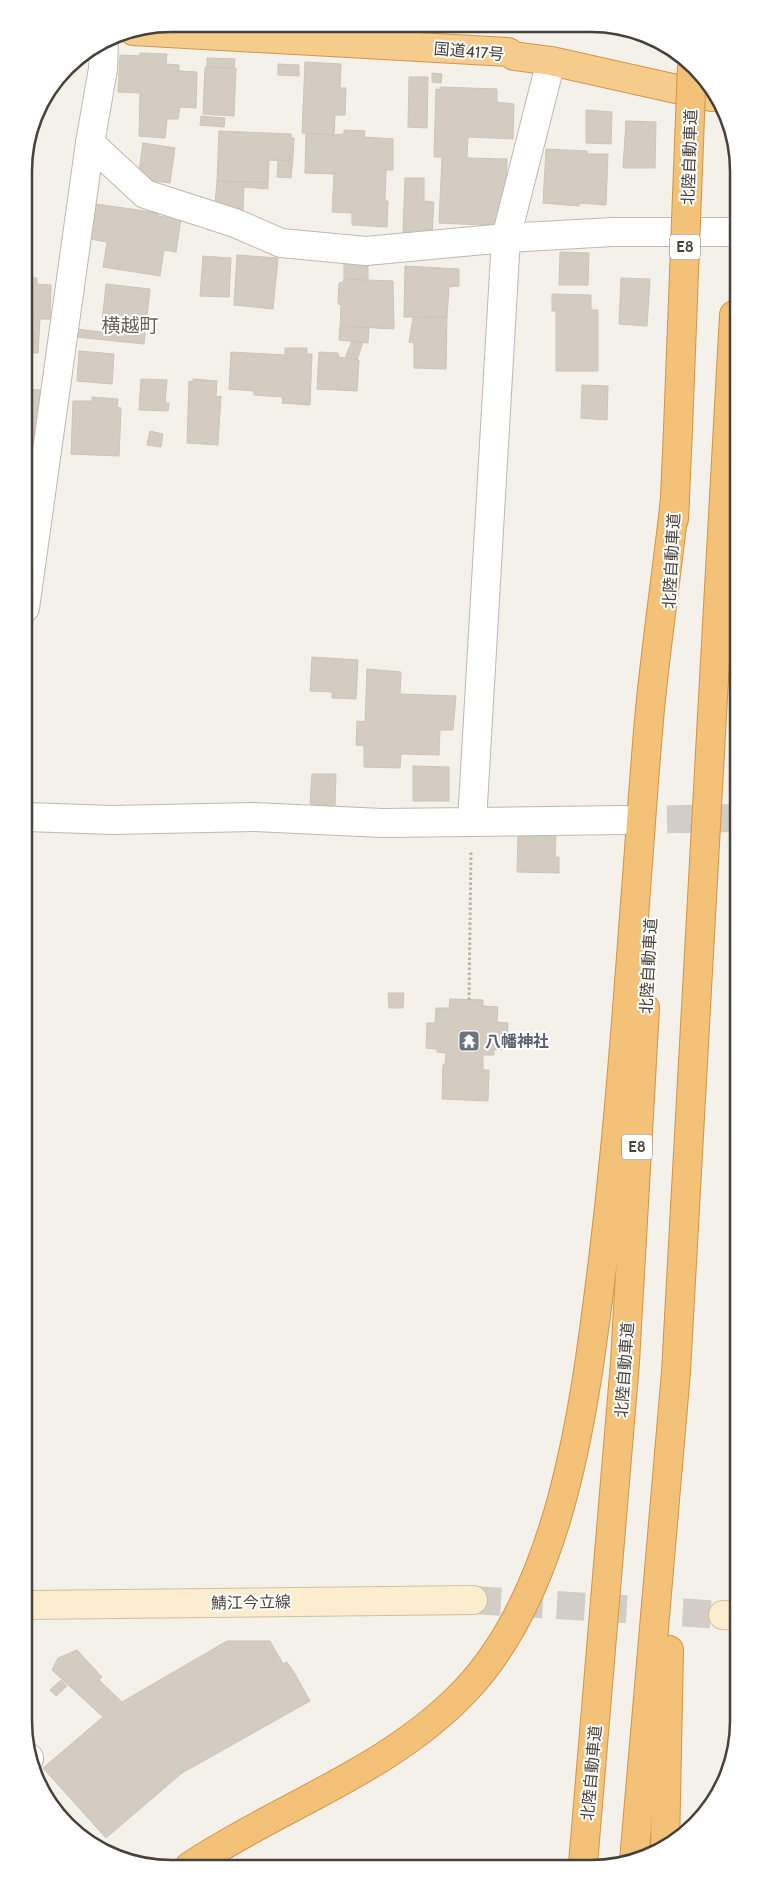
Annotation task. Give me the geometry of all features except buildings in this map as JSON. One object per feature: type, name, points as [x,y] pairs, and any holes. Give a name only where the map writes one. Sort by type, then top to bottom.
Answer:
[{"type":"highway","name":"国道417号","points":[[159,33],[508,52],[514,56],[551,61],[706,95]]},
{"type":"highway","name":"北陸自動車道","points":[[583,1860],[625,1362],[675,500],[692,76]]},
{"type":"highway","points":[[635,1853],[676,1372],[730,413]]},
{"type":"highway","points":[[199,1860],[226,1842],[374,1763],[422,1731],[466,1690],[500,1647],[528,1596],[548,1543],[566,1482],[583,1401],[612,1193],[650,711],[675,500]]},
{"type":"highway","points":[[665,1839],[676,1372]]},
{"type":"main road","name":"鯖江今立線","points":[[32,1606],[473,1600]]},
{"type":"street","points":[[33,553],[90,143],[104,69],[104,50]]},
{"type":"street","points":[[472,822],[506,238],[551,61]]},
{"type":"street","points":[[90,143],[144,194],[235,223],[281,243],[366,251],[506,238],[613,232],[730,232]]},
{"type":"street","points":[[33,816],[113,820],[254,817],[382,822],[625,820]]},
{"type":"path","points":[[469,1000],[472,822]]},
{"type":"tunnel","points":[[625,820],[730,818]]},
{"type":"tunnel","points":[[473,1600],[723,1615]]},
{"type":"place","name":"八幡神社","points":[[469,1041]]},
{"type":"district","name":"横越町","points":[[130,325]]}]
